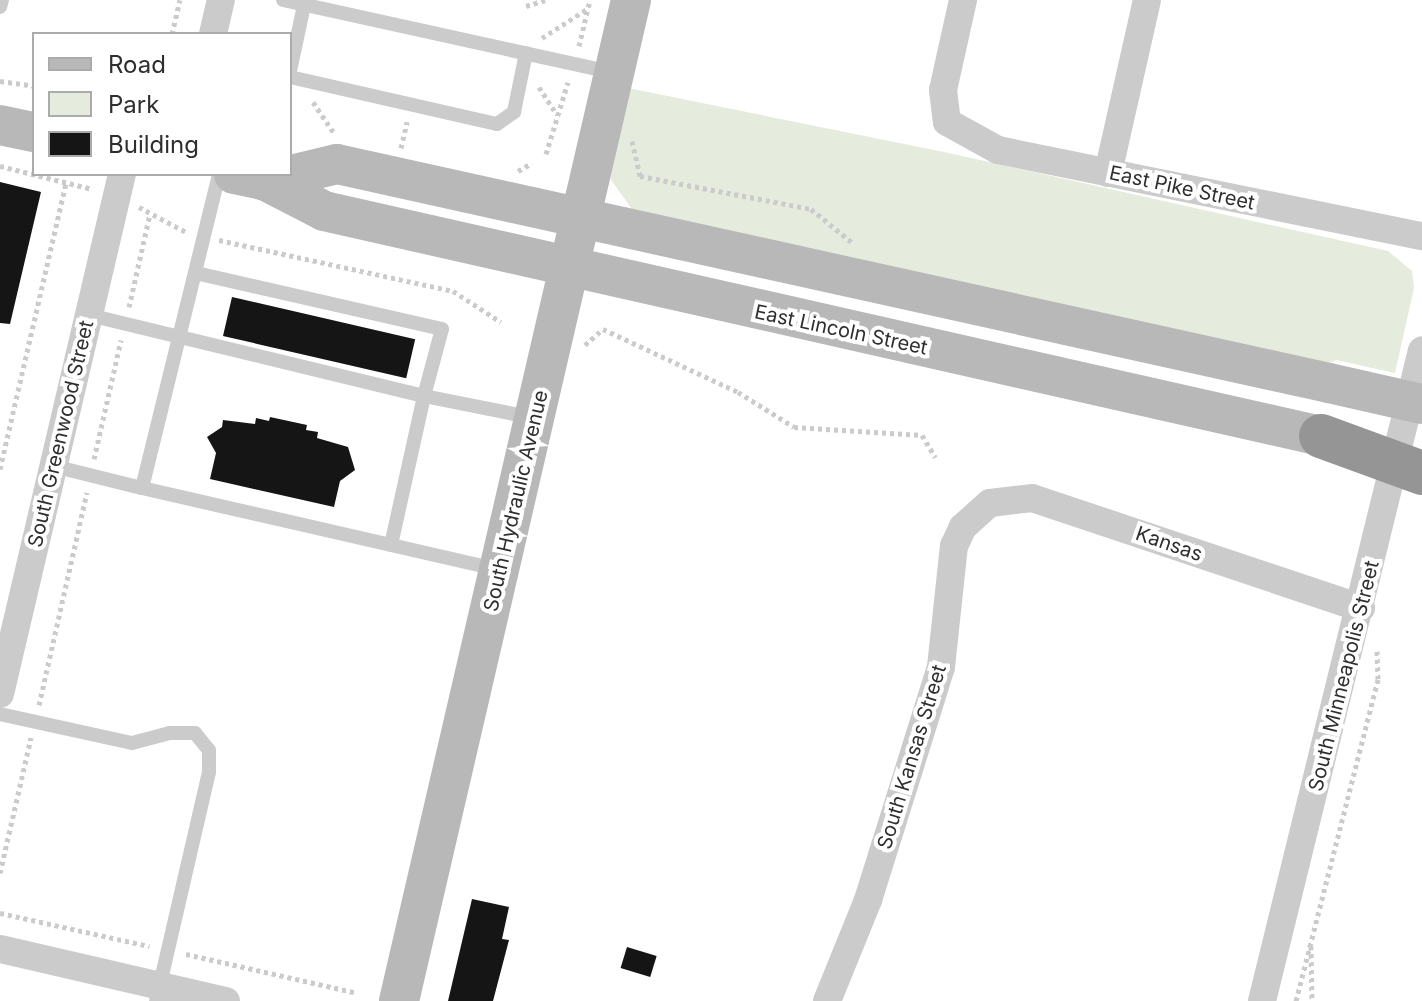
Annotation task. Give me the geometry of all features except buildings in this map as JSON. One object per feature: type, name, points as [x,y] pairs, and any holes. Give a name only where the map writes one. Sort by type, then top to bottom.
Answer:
[{"type":"highway","points":[[1321,436],[1422,473]]},
{"type":"street","points":[[213,32],[221,0]]},
{"type":"street","name":"South Hydraulic Avenue","points":[[399,1001],[631,0]]},
{"type":"street","name":"East Pike Street","points":[[963,0],[943,90],[947,122],[998,150],[1422,236]]},
{"type":"street","points":[[1108,173],[1147,0]]},
{"type":"street","points":[[0,125],[32,132]]},
{"type":"street","name":"East Lincoln Street","points":[[292,171],[337,164],[1422,404]]},
{"type":"street","name":"East Lincoln Street","points":[[256,176],[324,211],[569,270],[1422,459]]},
{"type":"street","name":"South Greenwood Street","points":[[0,694],[119,186]]},
{"type":"street","name":"South Minneapolis Street","points":[[1262,1001],[1422,350]]},
{"type":"street","name":"Kansas","points":[[978,513],[990,503],[1032,498],[1361,608]]},
{"type":"street","name":"South Kansas Street","points":[[827,1001],[868,900],[941,667],[954,546],[978,513]]},
{"type":"street","points":[[0,949],[158,993],[226,1001]]},
{"type":"lane","points":[[0,7],[2,0]]},
{"type":"lane","points":[[283,0],[615,72]]},
{"type":"lane","points":[[292,62],[304,5]]},
{"type":"lane","points":[[292,77],[497,124],[514,112],[526,53]]},
{"type":"lane","points":[[142,488],[219,176]]},
{"type":"lane","points":[[195,273],[442,329],[391,545]]},
{"type":"lane","points":[[89,315],[424,396],[536,418]]},
{"type":"lane","points":[[53,466],[500,569]]},
{"type":"lane","points":[[0,714],[132,743],[169,733],[195,733],[209,750],[209,772],[158,993]]},
{"type":"path","points":[[172,32],[180,0]]},
{"type":"path","points":[[526,6],[546,0]]},
{"type":"path","points":[[541,39],[588,8]]},
{"type":"path","points":[[0,81],[32,86]]},
{"type":"path","points":[[537,85],[557,116]]},
{"type":"path","points":[[401,149],[407,118]]},
{"type":"path","points":[[0,166],[32,174]]},
{"type":"path","points":[[41,176],[66,182],[119,186],[150,214],[179,231],[453,291],[501,322]]},
{"type":"path","points":[[640,176],[811,209],[857,246]]},
{"type":"path","points":[[0,469],[66,182]]},
{"type":"path","points":[[0,873],[150,214]]},
{"type":"path","points":[[575,353],[603,329],[738,392],[794,427],[922,435],[935,457]]},
{"type":"path","points":[[1296,1001],[1378,679],[1377,637]]},
{"type":"path","points":[[1312,934],[1312,1001]]},
{"type":"green space","points":[[628,88],[944,152],[1388,251],[1412,271],[1414,288],[1395,373],[1336,360],[1324,365],[632,209],[611,180],[610,159]]}]
